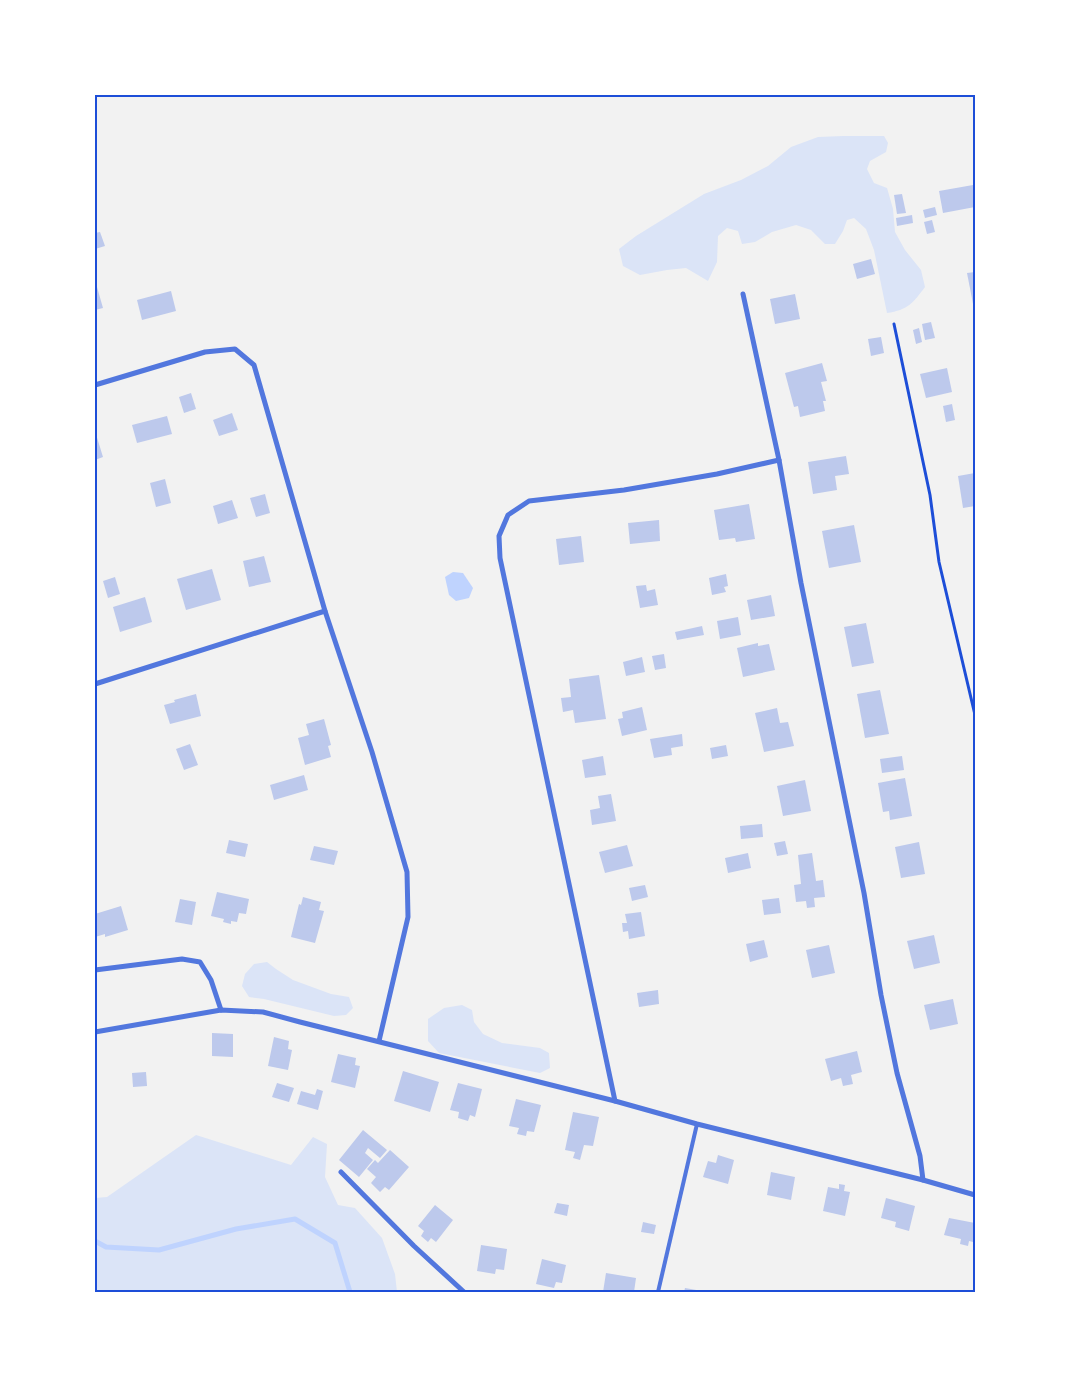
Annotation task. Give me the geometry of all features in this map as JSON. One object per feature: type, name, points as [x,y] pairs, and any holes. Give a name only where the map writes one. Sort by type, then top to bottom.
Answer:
[{"type":"street","points":[[743,294],[779,460],[801,583],[864,892],[881,995],[895,1063],[920,1156],[923,1180]]},
{"type":"street","points":[[95,385],[205,352],[235,349],[254,365],[326,611],[372,752],[408,872],[408,917],[379,1041]]},
{"type":"street","points":[[616,1101],[500,558],[500,536],[508,515],[529,501],[633,488],[717,474],[779,460]]},
{"type":"street","points":[[95,684],[326,611]]},
{"type":"street","points":[[95,970],[182,958],[200,962],[211,980],[221,1010]]},
{"type":"street","points":[[95,1032],[221,1010],[263,1012],[616,1101],[697,1124],[923,1180],[975,1195]]},
{"type":"street","points":[[341,1172],[414,1246],[464,1292]]},
{"type":"lane","points":[[658,1292],[697,1124]]},
{"type":"path","points":[[894,324],[930,495],[940,562],[975,715]]},
{"type":"shaded area","points":[[884,136],[888,143],[886,152],[870,161],[867,169],[874,183],[887,188],[893,209],[895,232],[905,250],[921,270],[925,287],[905,308],[887,313],[874,250],[866,229],[854,218],[847,220],[835,244],[825,244],[811,230],[796,225],[772,232],[755,242],[742,244],[738,231],[727,228],[718,236],[717,262],[708,281],[686,268],[640,275],[623,266],[619,249],[636,236],[704,194],[741,180],[768,166],[791,147],[818,137]]},
{"type":"shaded area","points":[[267,962],[293,980],[331,994],[349,997],[353,1008],[346,1015],[334,1016],[249,997],[242,986],[245,974],[254,964]]},
{"type":"shaded area","points":[[462,1005],[472,1010],[474,1022],[483,1034],[502,1043],[540,1048],[549,1053],[550,1068],[540,1073],[439,1053],[428,1041],[428,1019],[444,1008]]},
{"type":"shaded area","points":[[196,1135],[291,1165],[313,1137],[327,1144],[325,1177],[338,1205],[355,1208],[382,1238],[395,1274],[397,1292],[95,1292],[95,1198],[107,1197]]},
{"type":"water","points":[[453,572],[463,573],[473,588],[469,598],[456,601],[449,595],[445,577]]},
{"type":"building","points":[[973,185],[975,207],[943,213],[939,191]]},
{"type":"building","points":[[902,194],[906,213],[897,214],[894,195]]},
{"type":"building","points":[[935,207],[937,215],[925,218],[923,210]]},
{"type":"building","points":[[912,215],[913,223],[897,226],[896,218]]},
{"type":"building","points":[[932,220],[935,232],[927,234],[924,222]]},
{"type":"building","points":[[100,232],[105,246],[95,249],[95,233]]},
{"type":"building","points":[[871,259],[875,274],[857,279],[853,264]]},
{"type":"building","points":[[975,272],[975,309],[974,309],[967,273]]},
{"type":"building","points":[[95,280],[103,308],[95,310]]},
{"type":"building","points":[[171,291],[176,311],[142,320],[137,300]]},
{"type":"building","points":[[795,294],[800,319],[775,324],[770,299]]},
{"type":"building","points":[[931,322],[935,338],[925,340],[922,324]]},
{"type":"building","points":[[919,328],[922,342],[916,344],[913,330]]},
{"type":"building","points":[[881,337],[884,353],[871,356],[868,339]]},
{"type":"building","points":[[822,363],[827,381],[821,382],[826,401],[823,401],[825,411],[800,417],[798,406],[794,407],[785,373]]},
{"type":"building","points":[[947,368],[952,392],[926,398],[920,374]]},
{"type":"building","points":[[191,393],[196,409],[184,413],[179,397]]},
{"type":"building","points":[[952,404],[955,420],[946,422],[943,406]]},
{"type":"building","points":[[232,413],[238,430],[219,436],[213,420]]},
{"type":"building","points":[[167,416],[172,434],[137,443],[132,425]]},
{"type":"building","points":[[95,431],[103,457],[95,460]]},
{"type":"building","points":[[846,456],[849,474],[835,476],[837,490],[813,494],[808,462]]},
{"type":"building","points":[[975,473],[975,506],[963,508],[958,476]]},
{"type":"building","points":[[165,479],[171,503],[156,507],[150,483]]},
{"type":"building","points":[[265,494],[270,513],[256,517],[250,498]]},
{"type":"building","points":[[232,500],[238,518],[218,524],[213,506]]},
{"type":"building","points":[[749,504],[755,539],[736,542],[735,538],[719,540],[714,510]]},
{"type":"building","points":[[659,520],[660,541],[630,544],[628,523]]},
{"type":"building","points":[[854,525],[861,562],[829,568],[822,531]]},
{"type":"building","points":[[581,536],[584,562],[559,565],[556,539]]},
{"type":"building","points":[[264,556],[271,582],[249,587],[243,561]]},
{"type":"building","points":[[212,569],[221,600],[186,610],[177,579]]},
{"type":"building","points":[[726,574],[728,586],[724,587],[726,592],[712,595],[709,578]]},
{"type":"building","points":[[115,577],[120,594],[108,598],[103,581]]},
{"type":"building","points":[[646,585],[647,591],[655,589],[658,605],[640,608],[636,586]]},
{"type":"building","points":[[771,595],[775,616],[751,620],[747,600]]},
{"type":"building","points":[[145,597],[152,622],[120,632],[113,607]]},
{"type":"building","points":[[738,617],[741,635],[720,639],[717,621]]},
{"type":"building","points":[[866,623],[874,663],[852,667],[844,627]]},
{"type":"building","points":[[702,626],[704,635],[677,640],[675,632]]},
{"type":"building","points":[[758,643],[758,646],[769,644],[775,670],[743,677],[737,648]]},
{"type":"building","points":[[664,654],[666,668],[655,670],[652,656]]},
{"type":"building","points":[[642,657],[645,672],[626,676],[623,662]]},
{"type":"building","points":[[599,675],[606,719],[575,723],[573,710],[563,712],[561,698],[571,697],[569,679]]},
{"type":"building","points":[[880,690],[889,734],[865,738],[857,694]]},
{"type":"building","points":[[196,694],[201,716],[170,724],[164,705]]},
{"type":"building","points":[[642,707],[647,730],[622,736],[618,719],[623,718],[622,712]]},
{"type":"building","points":[[777,708],[780,723],[788,722],[794,746],[764,752],[755,713]]},
{"type":"building","points":[[324,719],[331,745],[328,746],[331,757],[305,765],[298,738],[309,735],[306,724]]},
{"type":"building","points":[[682,734],[683,746],[671,748],[672,755],[654,758],[650,739]]},
{"type":"building","points":[[190,744],[198,765],[184,770],[176,749]]},
{"type":"building","points":[[726,745],[728,756],[712,759],[710,748]]},
{"type":"building","points":[[603,756],[606,775],[585,778],[582,760]]},
{"type":"building","points":[[902,756],[904,770],[882,773],[880,759]]},
{"type":"building","points":[[304,775],[308,790],[274,800],[270,785]]},
{"type":"building","points":[[905,778],[912,816],[890,820],[889,811],[883,812],[878,783]]},
{"type":"building","points":[[805,780],[811,811],[783,816],[777,786]]},
{"type":"building","points":[[611,794],[616,821],[592,825],[590,810],[600,808],[598,796]]},
{"type":"building","points":[[762,824],[763,837],[741,839],[740,826]]},
{"type":"building","points":[[229,840],[248,844],[245,857],[226,853]]},
{"type":"building","points":[[785,841],[788,854],[777,856],[774,843]]},
{"type":"building","points":[[919,842],[925,874],[901,878],[895,847]]},
{"type":"building","points":[[627,845],[633,866],[605,873],[599,852]]},
{"type":"building","points":[[314,846],[338,851],[334,865],[310,860]]},
{"type":"building","points":[[748,853],[751,868],[728,873],[725,858]]},
{"type":"building","points":[[812,853],[816,881],[823,880],[825,897],[814,898],[815,907],[807,908],[806,901],[796,902],[794,885],[801,884],[798,855]]},
{"type":"building","points":[[645,885],[648,897],[632,901],[629,888]]},
{"type":"building","points":[[217,892],[249,899],[246,914],[239,913],[237,922],[231,921],[231,924],[223,922],[224,919],[211,916]]},
{"type":"building","points":[[303,897],[321,902],[319,910],[324,911],[315,943],[291,937],[299,904],[301,905]]},
{"type":"building","points":[[779,898],[781,913],[764,915],[762,900]]},
{"type":"building","points":[[180,899],[196,902],[192,925],[175,922]]},
{"type":"building","points":[[121,906],[128,930],[105,937],[105,934],[95,937],[95,914]]},
{"type":"building","points":[[641,912],[645,936],[629,939],[628,931],[623,932],[622,923],[627,923],[625,914]]},
{"type":"building","points":[[934,935],[940,963],[914,969],[907,941]]},
{"type":"building","points":[[764,940],[768,957],[750,962],[746,944]]},
{"type":"building","points":[[829,945],[835,973],[812,978],[806,950]]},
{"type":"building","points":[[658,990],[659,1004],[639,1007],[637,993]]},
{"type":"building","points":[[953,999],[958,1024],[930,1030],[924,1005]]},
{"type":"building","points":[[212,1033],[233,1034],[233,1057],[212,1056]]},
{"type":"building","points":[[274,1037],[289,1041],[288,1049],[292,1050],[288,1070],[268,1066]]},
{"type":"building","points":[[857,1051],[862,1072],[851,1075],[853,1084],[843,1086],[841,1078],[831,1081],[825,1059]]},
{"type":"building","points":[[338,1054],[356,1058],[355,1065],[360,1066],[355,1088],[331,1082]]},
{"type":"building","points":[[403,1071],[439,1082],[430,1112],[394,1101]]},
{"type":"building","points":[[146,1072],[147,1086],[133,1087],[132,1073]]},
{"type":"building","points":[[277,1083],[294,1088],[289,1102],[272,1097]]},
{"type":"building","points":[[458,1083],[482,1089],[475,1117],[470,1115],[468,1121],[458,1118],[459,1112],[450,1110]]},
{"type":"building","points":[[317,1089],[323,1091],[318,1110],[297,1104],[301,1091],[315,1095]]},
{"type":"building","points":[[516,1099],[541,1105],[534,1132],[527,1131],[526,1136],[517,1134],[519,1128],[509,1126]]},
{"type":"building","points":[[573,1112],[599,1117],[593,1146],[584,1145],[580,1160],[573,1158],[575,1152],[565,1150]]},
{"type":"building","points":[[363,1130],[387,1150],[380,1158],[368,1148],[365,1153],[373,1160],[359,1177],[339,1160]]},
{"type":"building","points":[[390,1150],[409,1167],[389,1190],[385,1187],[380,1192],[371,1183],[376,1177],[367,1169],[375,1160],[378,1163]]},
{"type":"building","points":[[718,1155],[734,1160],[728,1184],[703,1177],[708,1161],[716,1163]]},
{"type":"building","points":[[771,1172],[795,1177],[791,1200],[767,1195]]},
{"type":"building","points":[[839,1184],[845,1185],[844,1191],[850,1192],[845,1216],[823,1211],[828,1187],[839,1189]]},
{"type":"building","points":[[886,1198],[915,1206],[909,1231],[895,1227],[896,1222],[881,1218]]},
{"type":"building","points":[[557,1203],[569,1205],[567,1216],[554,1213]]},
{"type":"building","points":[[435,1205],[453,1220],[436,1242],[431,1238],[428,1242],[421,1236],[424,1231],[418,1226]]},
{"type":"building","points":[[949,1218],[975,1223],[973,1242],[969,1241],[968,1246],[960,1244],[961,1239],[944,1235]]},
{"type":"building","points":[[643,1222],[656,1225],[654,1234],[641,1232]]},
{"type":"building","points":[[481,1245],[507,1249],[504,1270],[496,1269],[495,1274],[477,1271]]},
{"type":"building","points":[[542,1259],[566,1265],[562,1283],[556,1282],[554,1288],[536,1284]]},
{"type":"building","points":[[606,1273],[636,1278],[634,1292],[603,1292]]},
{"type":"building","points":[[685,1288],[702,1291],[702,1292],[684,1292]]},
{"type":"waterway","points":[[95,1241],[106,1247],[159,1250],[236,1229],[295,1219],[335,1243],[350,1292]]}]
